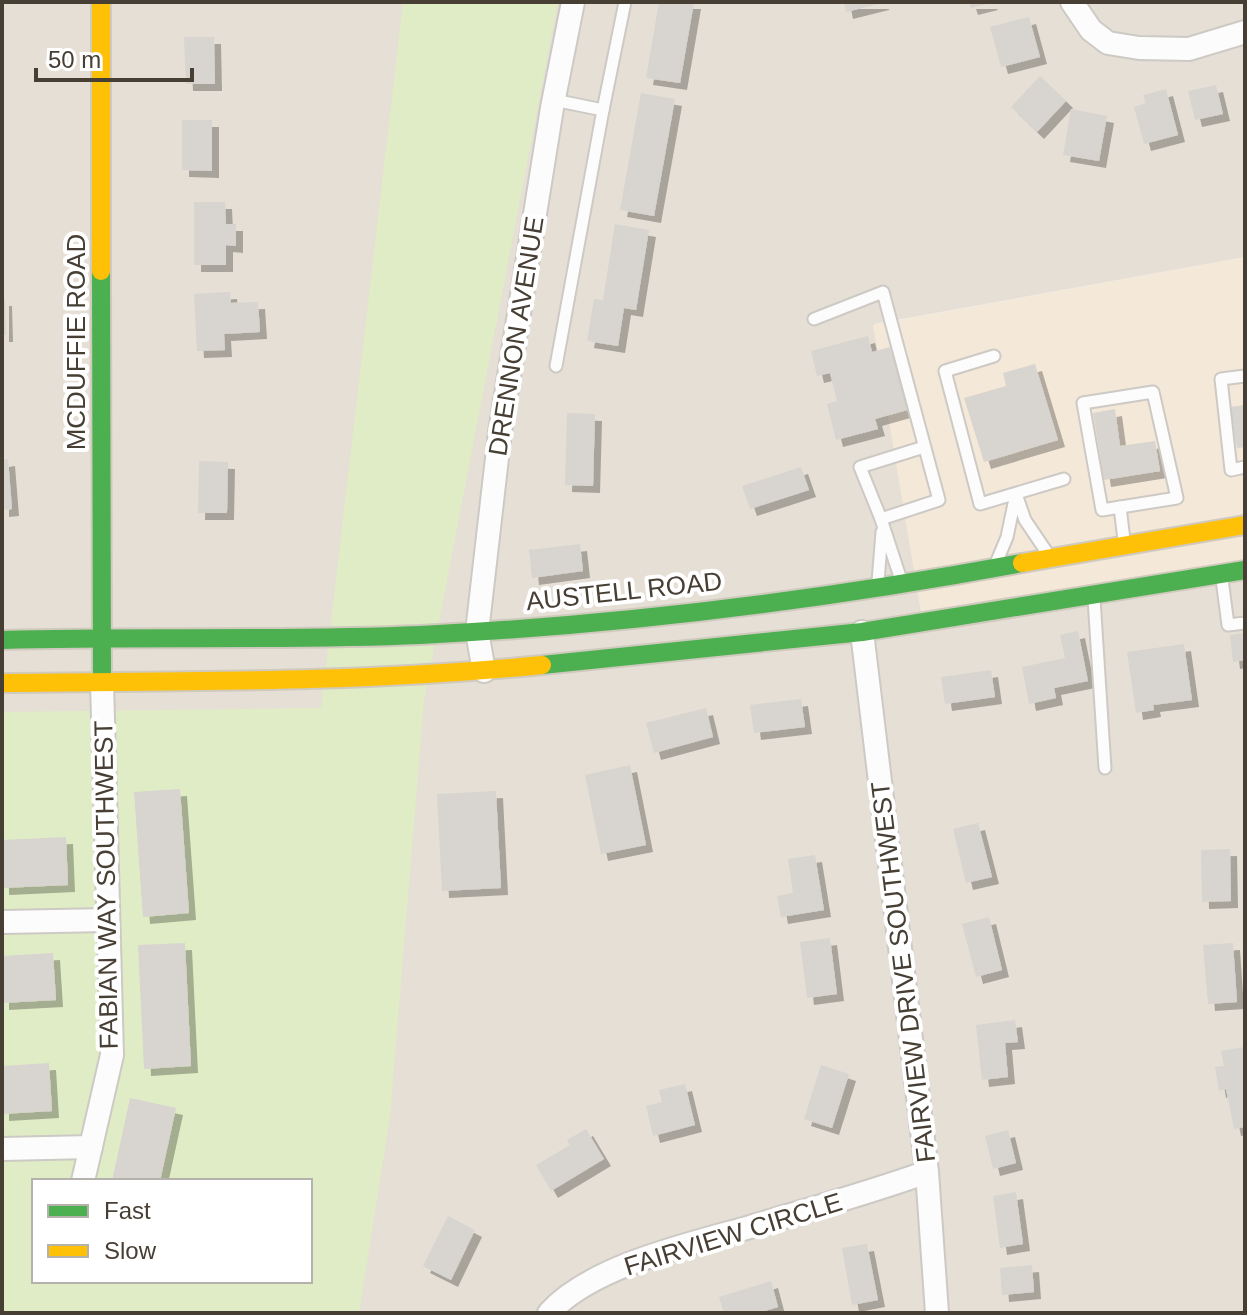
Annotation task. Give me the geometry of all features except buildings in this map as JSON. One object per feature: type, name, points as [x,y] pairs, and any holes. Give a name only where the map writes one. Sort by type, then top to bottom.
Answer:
[{"type":"main road","name":"MCDUFFIE ROAD","points":[[101,2],[102,682]]},
{"type":"main road","name":"AUSTELL ROAD","points":[[2,640],[102,636],[299,638],[466,632],[696,611],[878,587],[1245,525]]},
{"type":"main road","points":[[2,683],[292,680],[484,671],[862,632],[1245,570]]},
{"type":"street","name":"DRENNON AVENUE","points":[[484,671],[466,632],[573,2]]},
{"type":"street","points":[[1072,2],[1091,30],[1108,43],[1139,48],[1189,49],[1245,32]]},
{"type":"street","name":"FAIRVIEW DRIVE SOUTHWEST","points":[[862,632],[927,1172],[937,1313]]},
{"type":"street","name":"FABIAN WAY SOUTHWEST","points":[[83,1179],[112,1055],[102,682]]},
{"type":"street","points":[[2,922],[108,920]]},
{"type":"street","points":[[2,1149],[91,1147]]},
{"type":"street","name":"FAIRVIEW CIRCLE","points":[[549,1313],[570,1292],[614,1271],[678,1248],[927,1172]]},
{"type":"lane","points":[[556,366],[625,2]]},
{"type":"lane","points":[[554,100],[603,110]]},
{"type":"lane","points":[[814,319],[883,292],[939,500],[881,519]]},
{"type":"lane","points":[[994,356],[945,371],[980,504],[1064,479]]},
{"type":"lane","points":[[1245,376],[1221,379],[1231,470],[1245,467]]},
{"type":"lane","points":[[1153,392],[1177,498],[1120,507],[1102,510],[1083,403],[1153,392]]},
{"type":"lane","points":[[902,583],[860,467],[924,447]]},
{"type":"lane","points":[[1016,494],[1025,520],[1050,558]]},
{"type":"lane","points":[[994,567],[1007,537],[1016,494]]},
{"type":"lane","points":[[1120,507],[1125,545]]},
{"type":"lane","points":[[878,587],[881,519]]},
{"type":"lane","points":[[1221,574],[1228,625],[1245,623]]},
{"type":"lane","points":[[1093,595],[1105,768]]},
{"type":"shaded area","points":[[2,2],[1245,2],[1245,257],[874,324],[1245,577],[1245,1313],[2,1313]]},
{"type":"shaded area","points":[[1245,257],[1245,577],[921,613],[873,325]]},
{"type":"green space","points":[[403,2],[558,2],[424,700],[390,1117],[359,1313],[2,1313],[2,712],[321,708]]},
{"type":"traffic: fast","points":[[101,271],[102,682]]},
{"type":"traffic: fast","points":[[2,640],[368,637],[496,631],[722,609],[1022,563]]},
{"type":"traffic: fast","points":[[542,665],[862,632],[1245,570]]},
{"type":"traffic: slow","points":[[101,2],[101,271]]},
{"type":"traffic: slow","points":[[1022,563],[1245,525]]},
{"type":"traffic: slow","points":[[2,683],[340,678],[542,665]]}]
